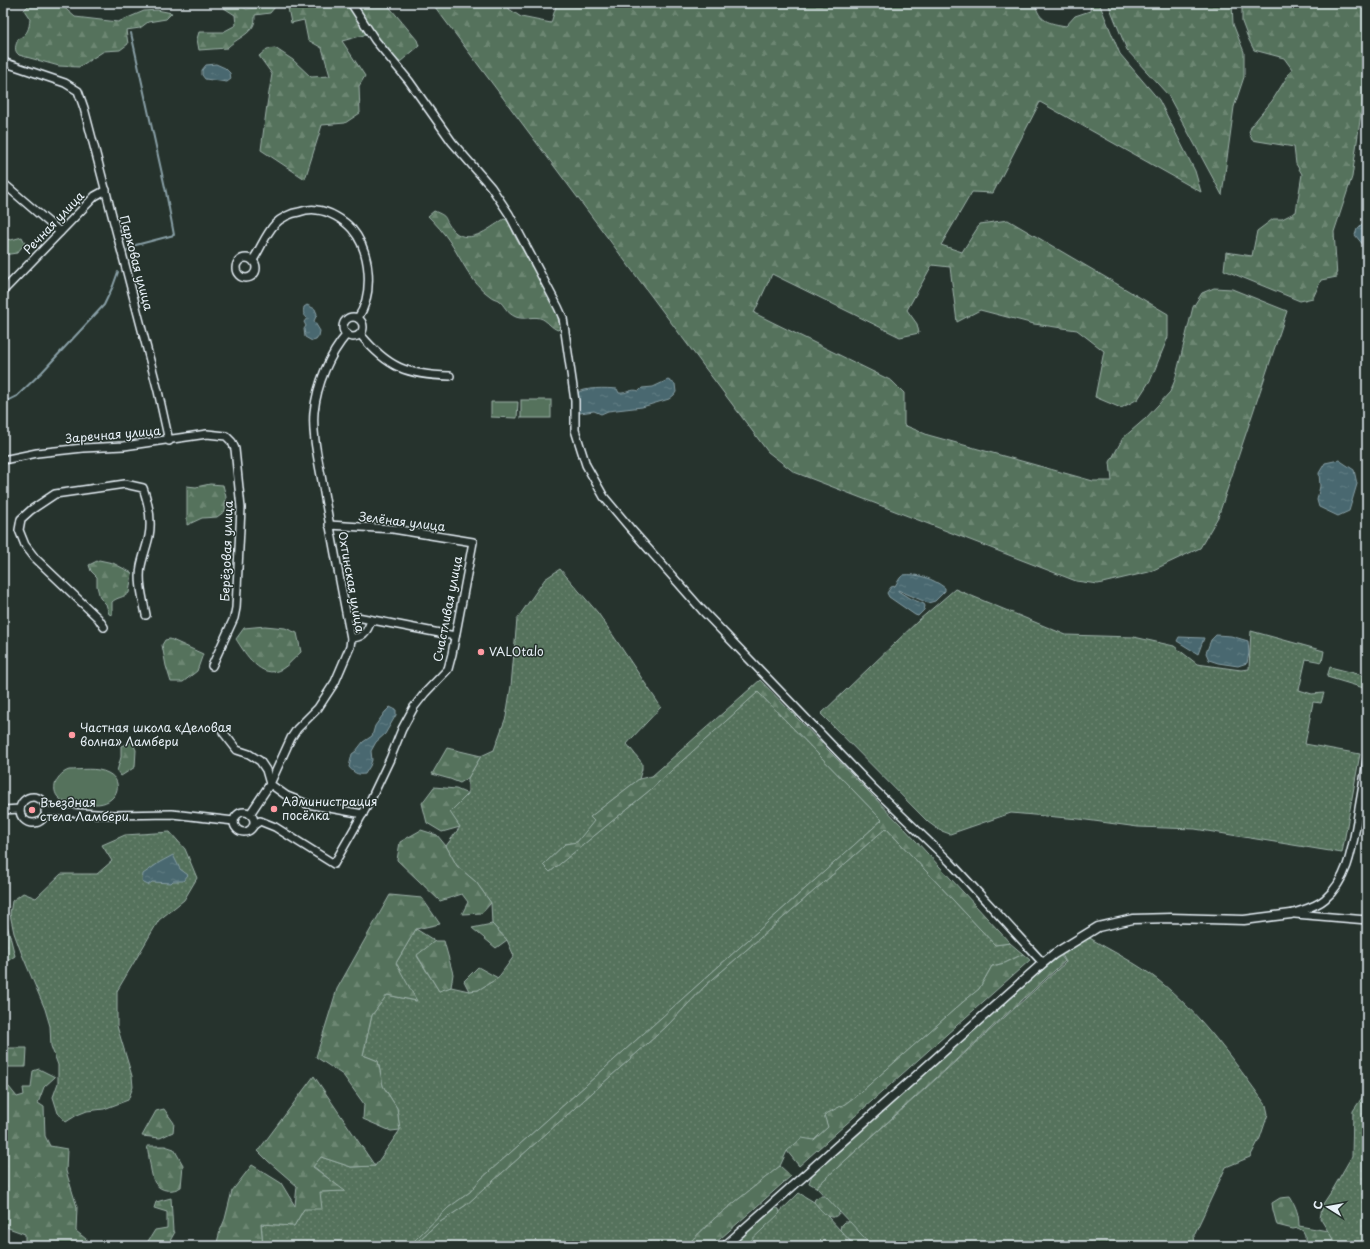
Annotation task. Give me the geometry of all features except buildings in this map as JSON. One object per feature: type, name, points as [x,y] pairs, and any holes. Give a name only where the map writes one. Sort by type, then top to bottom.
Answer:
[{"type":"street","points":[[351,3],[374,40],[409,81],[452,142],[494,191],[509,214],[558,307],[563,318],[574,394],[574,430],[586,465],[604,497],[702,610],[872,786],[950,862],[1043,963]]},
{"type":"street","name":"Парковая улица","points":[[3,62],[65,83],[78,91],[106,190],[158,391],[169,441]]},
{"type":"street","points":[[3,182],[60,232]]},
{"type":"street","name":"Речная улица","points":[[3,291],[95,196],[106,190]]},
{"type":"street","points":[[253,260],[263,240],[276,223],[295,212],[318,210],[331,214],[342,221],[352,229],[358,240],[366,261],[368,273],[368,295],[358,318],[361,320],[363,330],[360,334],[355,336],[350,336],[347,334]]},
{"type":"street","name":"Охтинская улица","points":[[250,814],[270,784],[291,738],[318,708],[335,682],[346,657],[351,638],[329,524],[314,433],[314,413],[323,374],[331,358],[347,334],[343,328],[344,323],[346,319],[351,317],[358,318]]},
{"type":"street","points":[[360,334],[381,357],[396,366],[414,373],[450,376]]},
{"type":"street","name":"Заречная улица","points":[[3,460],[37,453],[169,441],[207,434],[226,436]]},
{"type":"street","name":"Берёзовая улица","points":[[212,666],[234,618],[236,608],[241,508],[235,449],[232,442],[226,436]]},
{"type":"street","points":[[104,627],[98,618],[35,558],[25,546],[18,530],[21,519],[31,510],[55,494],[126,484],[143,488],[147,500],[150,534],[141,566],[140,578],[146,615]]},
{"type":"street","name":"Зелёная улица","points":[[329,524],[393,529],[473,542]]},
{"type":"street","name":"Счастливая улица","points":[[254,825],[260,822],[275,827],[334,864],[363,814],[390,759],[402,729],[414,707],[448,669],[473,542]]},
{"type":"street","points":[[347,615],[455,636]]},
{"type":"street","points":[[351,638],[356,638],[363,635],[367,631],[372,620]]},
{"type":"street","points":[[223,732],[237,750],[249,754],[260,761],[266,770],[270,784],[287,796],[307,804],[363,814]]},
{"type":"street","points":[[725,1246],[1043,963],[1054,954],[1098,928],[1133,919],[1171,918],[1244,920],[1291,914],[1308,909],[1324,900],[1334,890],[1344,874],[1350,857],[1364,804],[1367,760]]},
{"type":"street","points":[[3,810],[16,809],[29,797],[35,797],[44,805],[45,811],[43,818],[37,822],[30,822],[24,820],[16,809]]},
{"type":"street","points":[[45,811],[107,814],[172,814],[234,821]]},
{"type":"street","points":[[243,812],[250,814],[254,819],[252,829],[243,833],[238,831],[235,827],[234,817],[238,813],[243,812]]},
{"type":"street","points":[[1291,914],[1367,920]]},
{"type":"green space","points":[[31,3],[59,3],[75,17],[118,22],[144,11],[157,10],[172,13],[166,19],[148,22],[140,28],[126,30],[128,44],[120,50],[104,51],[79,67],[59,66],[19,55],[16,51],[18,39],[26,33],[30,19],[24,10]]},
{"type":"green space","points":[[224,3],[237,3],[246,9],[258,8],[266,3],[275,7],[270,13],[255,15],[255,21],[250,31],[227,48],[199,50],[197,39],[199,32],[223,32],[236,25],[235,15],[224,8]]},
{"type":"green space","points":[[287,3],[386,3],[417,40],[419,46],[400,62],[395,60],[375,32],[342,41],[365,76],[359,86],[360,113],[345,123],[322,125],[305,179],[261,150],[272,74],[259,56],[267,49],[275,48],[293,60],[311,77],[330,76],[322,48],[308,40],[304,20],[291,23]]},
{"type":"green space","points":[[432,3],[510,3],[509,9],[521,17],[551,23],[557,3],[1035,3],[1042,18],[1055,24],[1066,26],[1075,16],[1090,11],[1091,3],[1099,3],[1120,54],[1159,100],[1195,171],[1201,192],[1040,102],[993,193],[972,192],[941,245],[962,252],[980,224],[1008,220],[1168,314],[1168,337],[1151,379],[1138,399],[1121,408],[1095,397],[1104,351],[1077,330],[1034,324],[980,310],[957,322],[950,267],[932,265],[907,310],[917,324],[919,333],[900,337],[772,274],[754,313],[892,381],[904,393],[904,425],[928,435],[1093,481],[1112,481],[1110,462],[1123,438],[1146,418],[1170,392],[1175,380],[1193,307],[1202,293],[1214,288],[1232,289],[1287,311],[1218,517],[1200,548],[1149,572],[1098,584],[1076,581],[794,472],[768,452]]},
{"type":"green space","points":[[1108,3],[1232,3],[1233,24],[1244,52],[1244,77],[1234,107],[1222,195],[1168,95],[1127,50]]},
{"type":"green space","points":[[1242,3],[1366,3],[1367,71],[1352,177],[1334,232],[1337,277],[1321,280],[1313,298],[1300,301],[1224,270],[1226,252],[1252,256],[1257,231],[1273,219],[1282,219],[1296,212],[1302,174],[1296,164],[1294,147],[1252,140],[1249,132],[1252,125],[1272,101],[1292,69],[1284,58],[1254,50],[1242,22]]},
{"type":"green space","points":[[434,211],[444,216],[451,228],[457,234],[471,237],[484,232],[504,219],[507,220],[516,239],[548,294],[560,328],[558,330],[556,329],[540,318],[516,317],[510,313],[498,300],[483,291],[467,271],[448,239],[428,216]]},
{"type":"green space","points":[[22,237],[25,243],[17,253],[3,255],[3,238],[11,240]]},
{"type":"green space","points":[[521,400],[551,400],[551,418],[521,418]]},
{"type":"green space","points":[[491,402],[518,402],[517,418],[491,417]]},
{"type":"green space","points":[[210,484],[223,485],[226,497],[225,511],[217,517],[202,518],[187,525],[187,486],[196,487]]},
{"type":"green space","points":[[99,560],[113,563],[132,573],[129,593],[112,602],[112,615],[109,614],[106,604],[100,598],[97,586],[97,577],[91,571],[89,565]]},
{"type":"green space","points":[[560,569],[598,613],[661,707],[627,744],[642,763],[639,779],[590,817],[595,820],[577,842],[565,844],[543,865],[550,872],[650,790],[758,692],[882,820],[480,1180],[470,1192],[448,1208],[413,1242],[400,1244],[398,1246],[263,1246],[261,1224],[294,1226],[304,1209],[320,1192],[344,1191],[313,1166],[321,1157],[351,1167],[375,1166],[400,1130],[397,1108],[383,1086],[378,1061],[363,1055],[372,1015],[387,995],[416,1001],[396,963],[416,929],[435,941],[417,956],[439,991],[451,987],[469,991],[478,990],[498,978],[514,956],[507,940],[492,924],[491,903],[476,882],[457,866],[446,846],[460,827],[449,812],[468,794],[468,778],[481,756],[494,750],[506,717],[511,686],[517,619],[545,579]]},
{"type":"green space","points":[[955,589],[1066,635],[1134,637],[1174,646],[1197,664],[1241,670],[1249,669],[1251,631],[1324,651],[1322,662],[1306,659],[1299,690],[1312,694],[1324,693],[1321,703],[1313,702],[1305,744],[1360,754],[1342,853],[1195,829],[1138,827],[1079,819],[1011,813],[950,834],[939,830],[928,822],[821,714],[919,620]]},
{"type":"green space","points":[[265,626],[285,628],[297,633],[301,652],[285,667],[274,672],[267,671],[254,664],[236,639],[244,628]]},
{"type":"green space","points":[[170,639],[203,654],[197,671],[183,682],[171,682],[166,666],[162,645],[165,640]]},
{"type":"green space","points":[[1330,667],[1362,675],[1367,689],[1327,677]]},
{"type":"green space","points":[[760,680],[904,828],[1010,943],[995,945],[886,828],[706,985],[666,1027],[466,1205],[437,1224],[412,1246],[398,1246],[400,1244],[413,1242],[448,1208],[470,1192],[480,1180],[882,820],[758,692],[650,790],[550,872],[543,865],[565,844],[577,842],[594,821],[590,817],[639,779],[652,776]]},
{"type":"green space","points":[[132,742],[136,750],[135,767],[121,776],[117,771],[121,757],[121,746]]},
{"type":"green space","points":[[447,748],[481,756],[468,778],[460,783],[432,774]]},
{"type":"green space","points":[[94,769],[104,771],[113,777],[117,782],[116,792],[108,801],[102,803],[72,804],[65,802],[56,795],[55,785],[60,776],[69,770]]},
{"type":"green space","points":[[434,787],[456,789],[468,794],[450,812],[460,827],[442,832],[427,823],[422,803]]},
{"type":"green space","points":[[886,828],[995,945],[1010,943],[1023,954],[1005,963],[992,966],[979,989],[861,1092],[845,1104],[825,1115],[828,1127],[814,1140],[787,1151],[780,1166],[715,1218],[686,1246],[412,1246],[437,1224],[466,1205],[666,1027],[706,985]]},
{"type":"green space","points":[[421,830],[437,835],[446,846],[457,866],[476,882],[491,903],[482,913],[462,914],[468,902],[462,894],[440,901],[397,860],[400,842]]},
{"type":"green space","points":[[170,832],[185,849],[197,878],[184,900],[159,920],[117,991],[117,1026],[132,1076],[133,1087],[128,1100],[104,1109],[87,1111],[66,1122],[58,1113],[53,1097],[58,1083],[58,1065],[51,1046],[50,1026],[45,1009],[14,933],[10,914],[12,901],[23,893],[36,898],[61,874],[97,874],[112,861],[102,845],[125,835]]},
{"type":"green space","points":[[390,895],[422,898],[440,924],[416,929],[396,963],[417,1001],[387,995],[372,1015],[363,1055],[378,1061],[383,1086],[397,1108],[400,1130],[391,1131],[363,1119],[364,1104],[343,1075],[316,1057],[337,989]]},
{"type":"green space","points":[[3,909],[15,956],[3,964]]},
{"type":"green space","points":[[492,924],[507,940],[496,948],[472,928]]},
{"type":"green space","points":[[1088,937],[1141,968],[1158,980],[1189,1008],[1216,1039],[1266,1105],[1268,1114],[1260,1138],[1250,1157],[1226,1167],[1194,1235],[1195,1246],[872,1246],[816,1187],[1066,962],[1061,953]]},
{"type":"green space","points":[[435,941],[444,941],[453,974],[451,987],[439,991],[417,955]]},
{"type":"green space","points":[[1023,954],[1030,960],[799,1166],[787,1151],[802,1138],[814,1140],[828,1127],[824,1115],[845,1104],[861,1092],[979,989],[992,966],[1005,963]]},
{"type":"green space","points":[[1060,955],[1065,961],[816,1187],[809,1183],[813,1172]]},
{"type":"green space","points":[[478,967],[498,978],[478,990],[469,991],[464,981]]},
{"type":"green space","points":[[3,1048],[27,1048],[26,1067],[3,1067]]},
{"type":"green space","points":[[39,1069],[55,1077],[44,1087],[38,1103],[44,1107],[45,1136],[50,1146],[67,1149],[66,1171],[77,1207],[76,1231],[91,1243],[90,1246],[25,1246],[25,1234],[3,1226],[3,1089],[9,1087],[17,1097],[24,1095],[23,1088],[31,1088],[33,1071]]},
{"type":"green space","points":[[314,1076],[375,1166],[351,1167],[321,1157],[313,1167],[345,1191],[320,1192],[322,1209],[304,1209],[294,1226],[261,1224],[263,1246],[216,1246],[232,1191],[252,1165],[281,1183],[295,1206],[297,1186],[258,1151]]},
{"type":"green space","points":[[1367,1090],[1367,1246],[1337,1246],[1320,1218],[1323,1204],[1352,1156],[1353,1111]]},
{"type":"green space","points":[[164,1109],[174,1123],[173,1132],[160,1138],[142,1136],[156,1111]]},
{"type":"green space","points":[[147,1146],[165,1146],[174,1149],[183,1165],[181,1187],[174,1190],[164,1190],[155,1183],[151,1171]]},
{"type":"green space","points":[[780,1166],[791,1176],[712,1246],[686,1246],[715,1218]]},
{"type":"green space","points":[[799,1193],[814,1202],[855,1246],[745,1246]]},
{"type":"green space","points":[[820,1196],[825,1196],[840,1212],[837,1216],[830,1217],[826,1215],[814,1202],[815,1199]]},
{"type":"green space","points":[[1290,1197],[1297,1211],[1299,1226],[1328,1231],[1337,1246],[1305,1246],[1305,1235],[1303,1231],[1298,1228],[1293,1229],[1277,1225],[1272,1203],[1280,1198]]},
{"type":"green space","points":[[171,1198],[173,1231],[175,1232],[167,1246],[145,1246],[155,1230],[167,1228],[167,1212],[154,1208],[156,1202]]},
{"type":"green space","points":[[773,1209],[779,1209],[780,1213],[745,1246],[731,1246]]},
{"type":"green space","points":[[844,1222],[850,1222],[872,1246],[855,1246],[840,1230],[841,1225]]},
{"type":"water","points":[[216,64],[225,68],[230,73],[231,79],[227,82],[205,79],[202,75],[202,70],[206,65]]},
{"type":"water","points":[[1367,219],[1367,255],[1364,246],[1355,235],[1357,229]]},
{"type":"water","points":[[307,305],[315,309],[317,314],[314,321],[320,331],[316,340],[312,341],[305,337],[304,329],[306,326],[304,322],[307,318],[303,310]]},
{"type":"water","points":[[668,380],[675,384],[676,392],[669,399],[642,407],[608,411],[601,414],[594,411],[580,413],[578,410],[576,394],[584,390],[595,388],[617,389],[619,393],[634,390],[639,391],[642,388],[653,387]]},
{"type":"water","points":[[1339,460],[1354,470],[1357,484],[1349,511],[1338,516],[1319,507],[1317,500],[1320,486],[1319,473],[1325,463]]},
{"type":"water","points":[[903,575],[914,575],[931,579],[945,588],[945,591],[935,601],[928,603],[898,590],[909,598],[924,604],[924,610],[918,616],[915,615],[889,597],[887,593],[891,587],[895,586]]},
{"type":"water","points":[[1216,635],[1231,636],[1248,641],[1249,653],[1247,663],[1238,666],[1209,660],[1206,653],[1211,640]]},
{"type":"water","points":[[1179,637],[1204,638],[1198,654],[1177,641]]},
{"type":"water","points":[[390,707],[396,710],[396,715],[385,734],[376,742],[371,751],[372,760],[370,766],[365,774],[352,771],[349,767],[352,754],[363,742],[372,736],[375,726]]},
{"type":"water","points":[[173,855],[180,869],[188,875],[183,881],[173,881],[171,883],[152,882],[148,885],[142,882],[143,874]]},
{"type":"waterway","points":[[128,250],[132,246],[174,235],[131,33]]},
{"type":"waterway","points":[[3,403],[17,396],[42,372],[104,305],[118,272]]},
{"type":"place","name":"VALOtalo","points":[[481,652]]},
{"type":"place","name":"Частная школа «Деловая волна» Ламбери","points":[[72,735]]},
{"type":"place","name":"Администрация посёлка","points":[[274,809]]},
{"type":"place","name":"Въездная стела Ламбери","points":[[32,810]]}]
